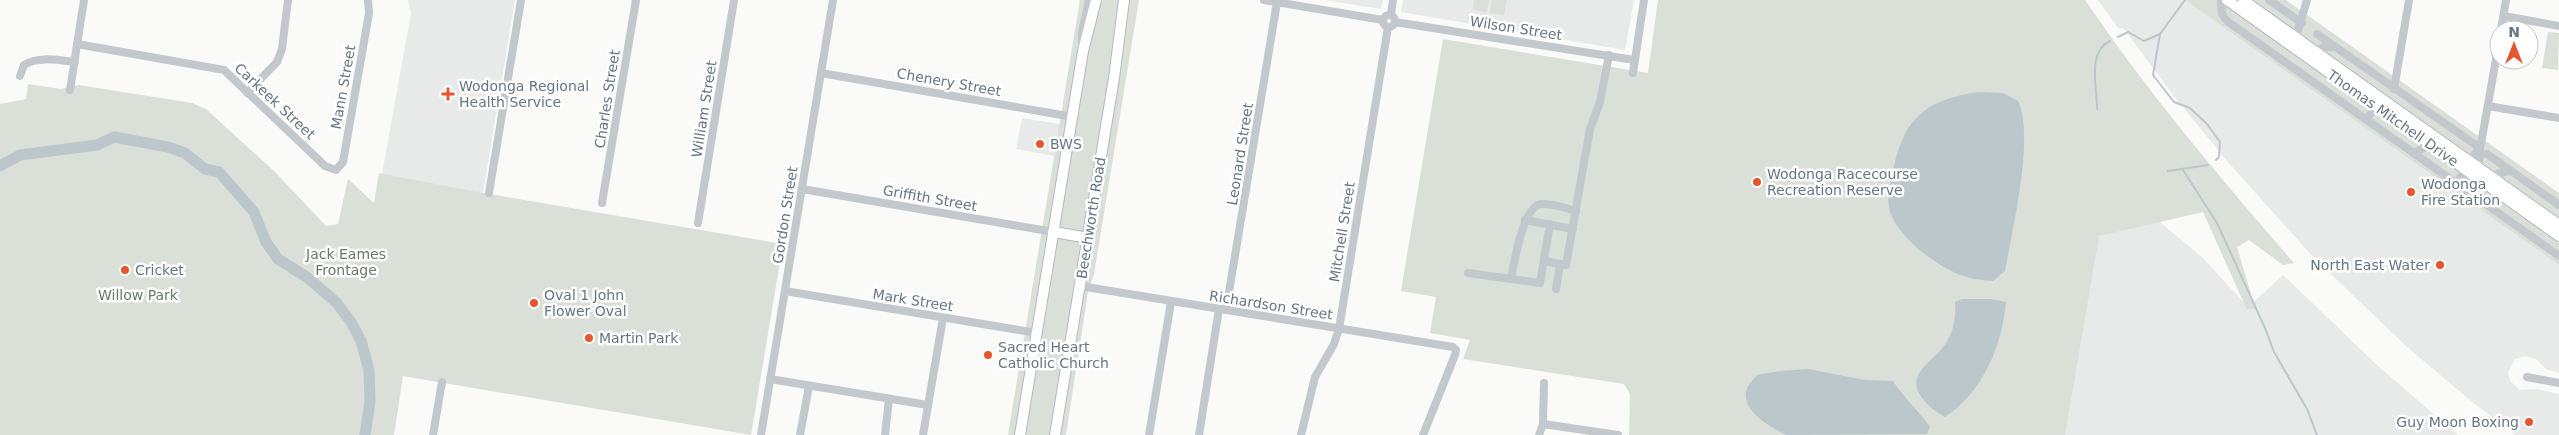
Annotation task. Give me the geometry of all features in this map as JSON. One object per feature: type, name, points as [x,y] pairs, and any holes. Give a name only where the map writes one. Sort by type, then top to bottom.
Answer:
[{"type":"main road","points":[[1020,435],[1083,51],[1096,0]]},
{"type":"main road","name":"Beechworth Road","points":[[1055,435],[1118,54],[1124,0]]},
{"type":"main road","name":"Thomas Mitchell Drive","points":[[2227,0],[2295,42],[2315,51],[2430,144],[2559,225]]},
{"type":"main road","name":"Thomas Mitchell Drive","points":[[2243,0],[2295,42],[2316,63],[2447,145],[2471,168]]},
{"type":"main road","points":[[2315,51],[2316,63]]},
{"type":"main road","points":[[2430,144],[2447,145]]},
{"type":"main road","name":"Thomas Mitchell Drive","points":[[2492,182],[2559,236]]},
{"type":"main road","points":[[1054,232],[1088,238]]},
{"type":"street","points":[[70,90],[84,0]]},
{"type":"street","points":[[247,93],[277,62],[282,49],[287,0]]},
{"type":"street","name":"Mann Street","points":[[331,170],[336,170],[343,162],[369,13],[368,0]]},
{"type":"street","points":[[489,193],[521,0]]},
{"type":"street","name":"Charles Street","points":[[602,202],[636,0]]},
{"type":"street","name":"William Street","points":[[698,222],[734,0]]},
{"type":"street","name":"Gordon Street","points":[[761,435],[833,0]]},
{"type":"street","points":[[1083,51],[1082,33],[1088,0]]},
{"type":"street","points":[[1264,0],[1383,20],[1392,24],[1393,0]]},
{"type":"street","points":[[1634,73],[1634,60],[1644,0]]},
{"type":"street","points":[[2221,0],[2225,19],[2559,256]]},
{"type":"street","points":[[2270,0],[2302,23]]},
{"type":"street","points":[[2295,42],[2302,23],[2307,0]]},
{"type":"street","points":[[2394,89],[2409,0]]},
{"type":"street","points":[[2503,20],[2506,0]]},
{"type":"street","name":"Leonard Street","points":[[1199,435],[1277,2]]},
{"type":"street","points":[[1383,20],[1385,16],[1391,14]]},
{"type":"street","points":[[2504,16],[2559,26]]},
{"type":"street","name":"Wilson Street","points":[[1392,24],[1634,60]]},
{"type":"street","name":"Mitchell Street","points":[[1301,435],[1315,377],[1334,344],[1339,329],[1392,24]]},
{"type":"street","name":"Thomas Mitchell Drive","points":[[2317,34],[2480,148]]},
{"type":"street","name":"Carkeek Street","points":[[77,44],[224,70],[331,170]]},
{"type":"street","name":"Thomas Mitchell Drive","points":[[2315,51],[2326,46],[2337,48]]},
{"type":"street","points":[[1544,261],[1566,265],[1590,129],[1600,102],[1609,55]]},
{"type":"street","points":[[20,76],[24,65],[31,61],[58,59],[75,62]]},
{"type":"street","points":[[2459,185],[2464,183],[2480,148],[2494,70]]},
{"type":"street","name":"Chenery Street","points":[[821,73],[1073,117]]},
{"type":"street","points":[[2364,117],[2376,100]]},
{"type":"street","points":[[2488,106],[2559,118]]},
{"type":"street","points":[[2414,153],[2430,144]]},
{"type":"street","points":[[2487,154],[2559,205]]},
{"type":"street","points":[[2492,182],[2499,173],[2512,171]]},
{"type":"street","name":"Griffith Street","points":[[802,189],[1054,232]]},
{"type":"street","points":[[1511,279],[1528,214],[1538,204],[1576,211]]},
{"type":"street","points":[[1525,220],[1573,229]]},
{"type":"street","points":[[1468,273],[1540,283],[1550,224]]},
{"type":"street","points":[[1556,289],[1560,264]]},
{"type":"street","name":"Richardson Street","points":[[1080,286],[1450,346],[1456,350],[1423,435]]},
{"type":"street","name":"Mark Street","points":[[785,291],[1037,334]]},
{"type":"street","points":[[1149,435],[1171,302]]},
{"type":"street","points":[[923,435],[943,318]]},
{"type":"street","points":[[2527,377],[2559,383]]},
{"type":"street","points":[[770,380],[928,406]]},
{"type":"street","points":[[433,435],[442,382]]},
{"type":"street","points":[[1539,435],[1543,424],[1544,383]]},
{"type":"street","points":[[800,435],[809,386]]},
{"type":"street","points":[[885,435],[890,399]]},
{"type":"street","points":[[1543,424],[1618,435]]},
{"type":"shaded area","name":"Wodonga Regional Health Service","points":[[408,0],[515,0],[483,193],[382,174],[411,13]]},
{"type":"shaded area","points":[[1324,0],[1383,0],[1381,9]]},
{"type":"shaded area","points":[[1403,0],[1634,0],[1625,50],[1401,12]]},
{"type":"shaded area","points":[[2098,0],[2185,0],[2559,265],[2559,373],[2546,369],[2536,359],[2526,356],[2515,359],[2508,372],[2510,381],[2520,390],[2536,389],[2559,394],[2559,435],[2515,435],[2406,346],[2313,257],[2227,161],[2173,95],[2124,29],[2118,28]]},
{"type":"shaded area","points":[[1978,92],[2003,93],[2018,101],[2023,117],[2023,160],[2017,209],[2005,271],[1993,281],[1973,279],[1956,273],[1932,259],[1900,230],[1889,208],[1889,192],[1894,166],[1905,134],[1912,122],[1933,105],[1946,99]]},
{"type":"shaded area","points":[[1022,118],[1060,124],[1054,156],[1016,149]]},
{"type":"shaded area","points":[[2155,218],[2203,258],[2248,307],[2283,275],[2378,366],[2458,435],[2057,435],[2093,220]]},
{"type":"shaded area","points":[[1962,299],[1991,299],[2006,302],[2004,319],[1995,351],[1980,381],[1970,395],[1945,417],[1922,398],[1916,386],[1917,379],[1923,368],[1947,341],[1954,325],[1955,302]]},
{"type":"shaded area","points":[[1808,369],[1865,380],[1893,381],[1930,427],[1927,434],[1787,435],[1765,423],[1752,411],[1746,396],[1747,388],[1757,375]]},
{"type":"green space","points":[[1080,0],[1139,0],[1094,274],[1088,292],[1066,435],[1008,435]]},
{"type":"green space","points":[[1474,0],[1489,0],[1487,12],[1473,10]]},
{"type":"green space","points":[[1492,0],[1507,0],[1504,15],[1490,13]]},
{"type":"green space","name":"Wodonga Racecourse Recreation Reserve","points":[[1658,0],[2085,0],[2159,102],[2294,263],[2283,265],[2249,240],[2237,247],[2255,308],[2247,310],[2203,212],[2099,236],[2065,435],[1629,435],[1630,394],[1624,384],[1463,359],[1470,340],[1430,333],[1436,297],[1401,291],[1443,39],[1648,73]]},
{"type":"green space","points":[[2185,0],[2286,0],[2559,193],[2559,265]]},
{"type":"green space","points":[[2548,32],[2559,33],[2558,70],[2542,68]]},
{"type":"green space","points":[[28,84],[61,89],[79,85],[192,103],[206,109],[275,172],[326,226],[338,224],[348,179],[374,203],[379,173],[483,193],[783,244],[751,435],[403,376],[394,435],[0,435],[0,104],[26,99]]},
{"type":"waterway","points":[[2118,37],[2128,32],[2144,41],[2160,34],[2185,0]]},
{"type":"waterway","points":[[2160,34],[2153,75],[2174,102],[2190,108],[2207,124],[2220,142],[2219,157],[2216,160]]},
{"type":"waterway","points":[[2097,109],[2096,61],[2098,53],[2110,41]]},
{"type":"waterway","points":[[0,166],[20,155],[97,145],[114,137],[168,147],[185,153],[205,169],[219,172],[254,212],[266,242],[278,259],[308,278],[337,303],[351,322],[361,341],[369,370],[370,401],[365,435]]},
{"type":"waterway","points":[[2168,171],[2208,165]]},
{"type":"waterway","points":[[2183,170],[2217,223],[2274,352],[2307,409],[2317,435]]},
{"type":"place","name":"Wodonga Regional Health Service","points":[[448,94]]},
{"type":"place","name":"BWS","points":[[1040,144]]},
{"type":"place","name":"Wodonga Racecourse Recreation Reserve","points":[[1757,182]]},
{"type":"place","name":"Wodonga Fire Station","points":[[2411,192]]},
{"type":"place","name":"North East Water","points":[[2440,265]]},
{"type":"place","name":"Cricket","points":[[125,270]]},
{"type":"place","name":"Oval 1 John Flower Oval","points":[[534,303]]},
{"type":"place","name":"Martin Park","points":[[589,338]]},
{"type":"place","name":"Sacred Heart Catholic Church","points":[[988,355]]},
{"type":"place","name":"Guy Moon Boxing","points":[[2529,422]]},
{"type":"park label","name":"Jack Eames Frontage","points":[[346,262]]},
{"type":"park label","name":"Willow Park","points":[[138,295]]}]
